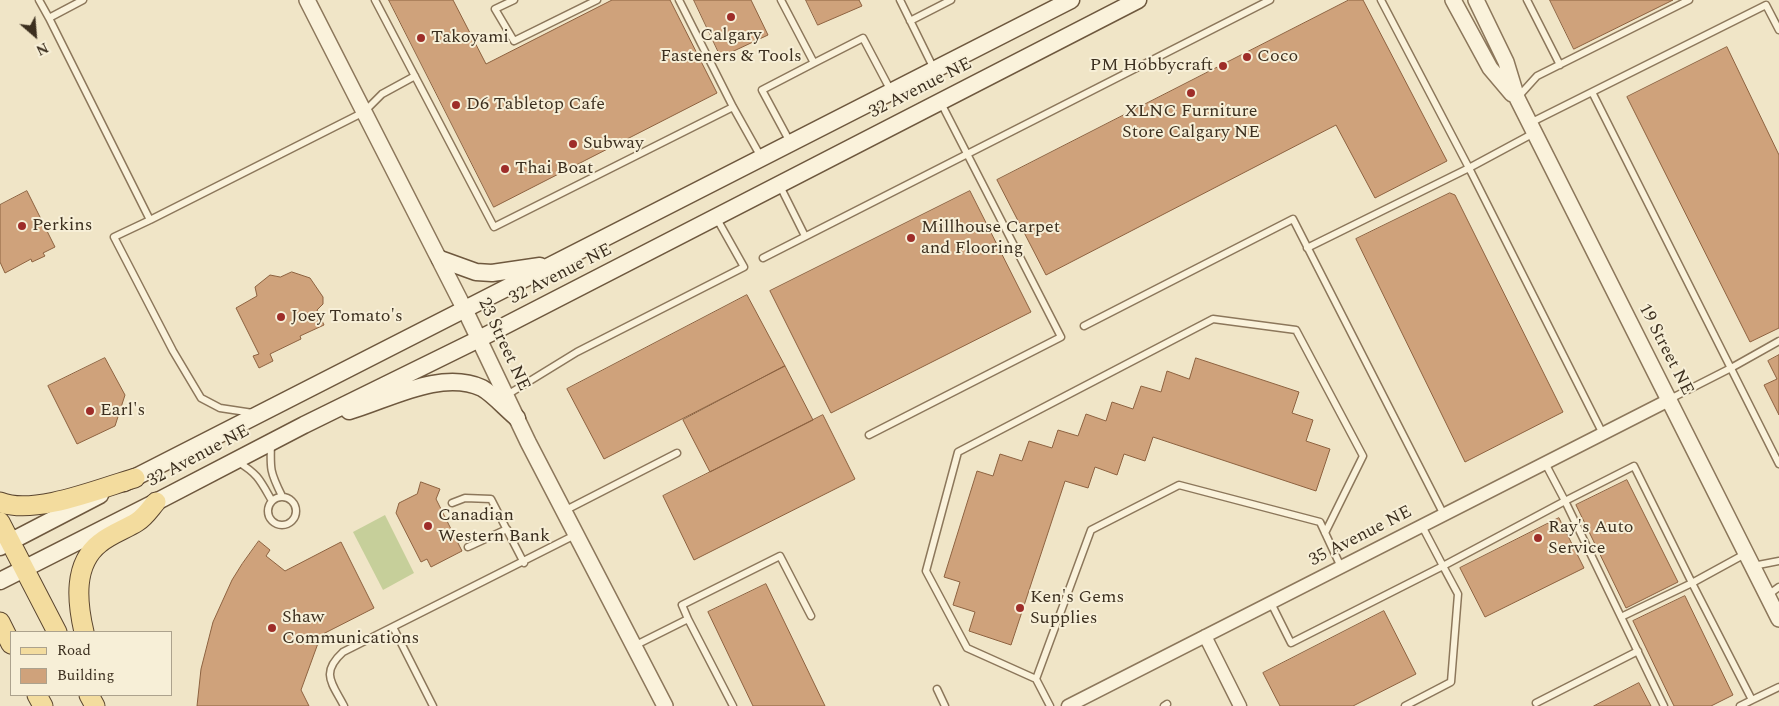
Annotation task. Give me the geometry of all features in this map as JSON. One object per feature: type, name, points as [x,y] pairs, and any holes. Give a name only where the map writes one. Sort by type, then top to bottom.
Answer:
[{"type":"main road","name":"32 Avenue NE","points":[[5,544],[934,70],[1048,8],[1071,0]]},
{"type":"main road","name":"32 Avenue NE","points":[[0,581],[272,441],[479,339],[1138,0]]},
{"type":"main road","points":[[440,259],[476,272],[492,272],[555,264]]},
{"type":"main road","points":[[304,425],[373,404],[411,389],[446,382],[467,383],[483,389],[517,418]]},
{"type":"main road","points":[[0,502],[8,505],[45,504],[135,478]]},
{"type":"main road","points":[[84,631],[79,610],[78,590],[79,579],[86,560],[101,542],[139,521],[156,502]]},
{"type":"main road","points":[[0,522],[5,544],[24,569],[56,631]]},
{"type":"main road","points":[[0,622],[10,644]]},
{"type":"street","name":"23 Street NE","points":[[307,0],[440,259],[576,535],[665,706]]},
{"type":"street","name":"19 Street NE","points":[[1453,0],[1490,68],[1517,98]]},
{"type":"street","name":"19 Street NE","points":[[1476,0],[1506,62],[1517,98],[1532,128],[1749,559],[1773,591],[1779,619]]},
{"type":"street","name":"35 Avenue NE","points":[[1068,706],[1669,400]]},
{"type":"street","points":[[1204,636],[1240,706]]},
{"type":"lane","points":[[39,0],[150,220]]},
{"type":"lane","points":[[49,18],[83,0]]},
{"type":"lane","points":[[375,0],[494,227],[733,107]]},
{"type":"lane","points":[[514,0],[496,9],[514,41],[597,0]]},
{"type":"lane","points":[[679,0],[761,158]]},
{"type":"lane","points":[[782,0],[814,62]]},
{"type":"lane","points":[[900,0],[934,70]]},
{"type":"lane","points":[[910,20],[951,0]]},
{"type":"lane","points":[[763,258],[1270,0]]},
{"type":"lane","points":[[1381,0],[1469,168],[1603,434]]},
{"type":"lane","points":[[1527,0],[1560,65]]},
{"type":"lane","points":[[1517,98],[1537,76],[1689,0]]},
{"type":"lane","points":[[1307,248],[1469,168],[1592,92],[1766,5],[1779,30]]},
{"type":"lane","points":[[790,143],[762,90],[814,62],[863,38],[892,91]]},
{"type":"lane","points":[[259,414],[220,408],[201,398],[173,351],[114,237],[364,112],[382,94],[415,76]]},
{"type":"lane","points":[[1592,92],[1779,464]]},
{"type":"lane","points":[[869,435],[1062,337],[940,102]]},
{"type":"lane","points":[[780,184],[805,236]]},
{"type":"lane","points":[[506,396],[577,352],[744,267],[716,217]]},
{"type":"lane","points":[[1084,326],[1293,219],[1444,515]]},
{"type":"lane","points":[[1050,706],[1036,679],[967,648],[926,571],[958,452],[1213,319],[1296,330],[1363,456],[1325,532]]},
{"type":"lane","points":[[1669,400],[1779,341]]},
{"type":"lane","points":[[272,441],[270,466],[272,476],[282,496]]},
{"type":"lane","points":[[564,511],[677,453]]},
{"type":"lane","points":[[235,460],[252,471],[272,501]]},
{"type":"lane","points":[[1545,463],[1664,706]]},
{"type":"lane","points":[[1271,603],[1290,643],[1443,566],[1634,466],[1752,700]]},
{"type":"lane","points":[[1036,679],[1091,530],[1179,485],[1320,522],[1341,567]]},
{"type":"lane","points":[[282,496],[292,499],[297,508],[296,516],[289,524],[280,525],[271,520],[268,511],[272,501],[282,496]]},
{"type":"lane","points":[[452,503],[465,498],[491,499],[524,563]]},
{"type":"lane","points":[[1405,706],[1451,682],[1458,594],[1422,526]]},
{"type":"lane","points":[[468,547],[506,529]]},
{"type":"lane","points":[[344,706],[332,683],[330,666],[344,652],[524,563],[576,535]]},
{"type":"lane","points":[[733,706],[682,604],[780,556],[811,616]]},
{"type":"lane","points":[[1621,616],[1749,559],[1779,562]]},
{"type":"lane","points":[[634,646],[688,619]]},
{"type":"lane","points":[[394,627],[433,706]]},
{"type":"lane","points":[[1536,703],[1638,651]]},
{"type":"lane","points":[[1740,706],[1779,687]]},
{"type":"lane","points":[[937,689],[945,706]]},
{"type":"green space","points":[[385,515],[414,573],[383,590],[353,532]]},
{"type":"building","points":[[389,0],[453,0],[486,64],[612,0],[670,0],[717,93],[494,207]]},
{"type":"building","name":"Calgary Fasteners & Tools","points":[[694,0],[751,0],[768,35],[721,57]]},
{"type":"building","points":[[806,0],[859,0],[862,6],[818,25]]},
{"type":"building","points":[[1349,0],[1363,0],[1447,161],[1375,198],[1336,125],[1046,275],[997,180]]},
{"type":"building","points":[[1550,0],[1673,0],[1574,49]]},
{"type":"building","points":[[1727,47],[1779,155],[1779,328],[1750,342],[1627,97]]},
{"type":"building","name":"Perkins","points":[[27,191],[55,247],[43,253],[45,256],[32,262],[31,259],[5,273],[0,262],[0,205]]},
{"type":"building","points":[[970,191],[1031,312],[831,413],[770,291]]},
{"type":"building","points":[[1450,193],[1455,195],[1563,412],[1465,462],[1356,239]]},
{"type":"building","name":"Joey Tomato's","points":[[292,272],[310,278],[323,297],[323,304],[317,310],[324,325],[300,336],[301,339],[270,354],[273,361],[259,368],[253,356],[259,354],[236,308],[257,296],[255,287],[270,275],[280,277]]},
{"type":"building","points":[[747,295],[785,366],[604,459],[567,389]]},
{"type":"building","points":[[1779,355],[1779,415],[1764,385],[1777,379],[1768,361]]},
{"type":"building","name":"Earl's","points":[[105,358],[125,395],[115,426],[77,444],[48,386]]},
{"type":"building","points":[[1196,358],[1299,392],[1292,413],[1313,420],[1306,441],[1330,449],[1316,491],[1153,437],[1145,461],[1124,454],[1117,475],[1095,467],[1088,488],[1065,481],[1011,645],[969,631],[975,612],[953,605],[960,582],[944,577],[977,471],[993,476],[1000,454],[1022,461],[1029,441],[1052,448],[1058,430],[1078,436],[1086,414],[1106,421],[1112,402],[1133,409],[1141,386],[1161,392],[1167,371],[1189,379]]},
{"type":"building","points":[[785,366],[813,420],[710,472],[683,420]]},
{"type":"building","points":[[823,415],[855,479],[694,560],[663,496]]},
{"type":"building","points":[[1627,480],[1678,582],[1626,608],[1576,505]]},
{"type":"building","points":[[421,482],[440,489],[436,499],[462,551],[431,567],[427,559],[421,562],[396,513],[399,503],[417,494]]},
{"type":"building","points":[[1559,518],[1584,568],[1485,617],[1460,568]]},
{"type":"building","name":"Shaw Communications","points":[[259,541],[270,550],[266,556],[285,571],[341,542],[374,608],[321,635],[301,690],[309,706],[197,706],[201,669],[213,622],[232,580]]},
{"type":"building","points":[[766,584],[825,706],[753,706],[708,612]]},
{"type":"building","points":[[1685,596],[1733,695],[1711,706],[1674,706],[1633,621]]},
{"type":"building","points":[[1384,611],[1416,674],[1353,706],[1280,706],[1263,673]]},
{"type":"building","points":[[1639,683],[1651,706],[1594,706]]},
{"type":"place","name":"Calgary Fasteners & Tools","points":[[731,17]]},
{"type":"place","name":"Takoyami","points":[[421,38]]},
{"type":"place","name":"Coco","points":[[1247,57]]},
{"type":"place","name":"PM Hobbycraft","points":[[1223,66]]},
{"type":"place","name":"XLNC Furniture Store Calgary NE","points":[[1191,93]]},
{"type":"place","name":"D6 Tabletop Cafe","points":[[456,105]]},
{"type":"place","name":"Subway","points":[[573,144]]},
{"type":"place","name":"Thai Boat","points":[[505,169]]},
{"type":"place","name":"Perkins","points":[[22,226]]},
{"type":"place","name":"Millhouse Carpet and Flooring","points":[[911,238]]},
{"type":"place","name":"Joey Tomato's","points":[[281,317]]},
{"type":"place","name":"Earl's","points":[[90,411]]},
{"type":"place","name":"Canadian Western Bank","points":[[428,526]]},
{"type":"place","name":"Ray's Auto Service","points":[[1538,538]]},
{"type":"place","name":"Ken's Gems Supplies","points":[[1020,608]]},
{"type":"place","name":"Shaw Communications","points":[[272,628]]}]
